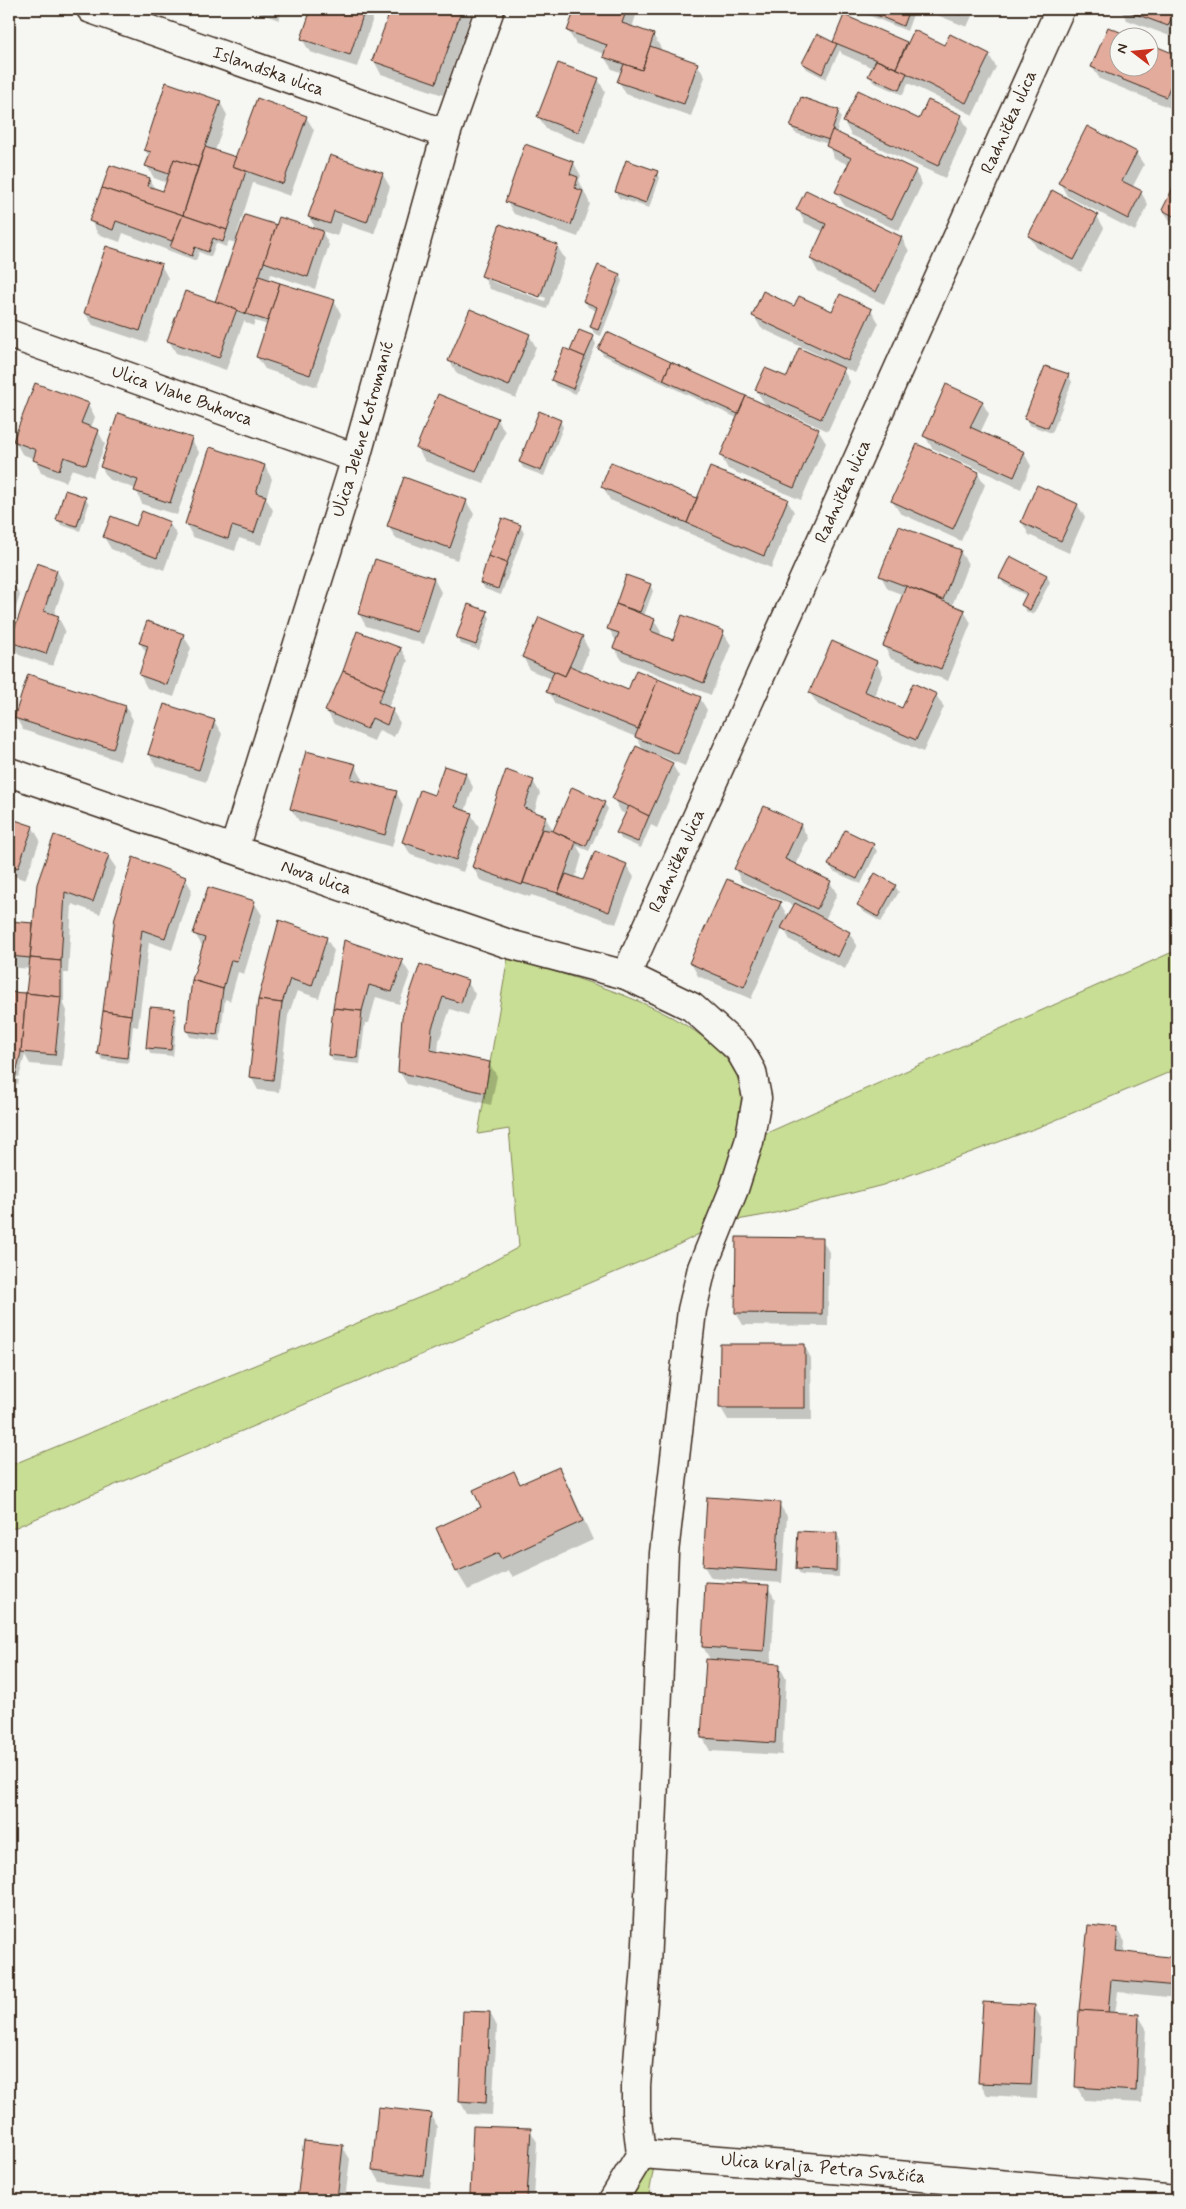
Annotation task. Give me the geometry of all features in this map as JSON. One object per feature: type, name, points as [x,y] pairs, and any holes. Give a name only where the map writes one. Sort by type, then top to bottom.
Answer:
[{"type":"street","name":"Islandska ulica","points":[[91,9],[446,134]]},
{"type":"street","name":"Ulica Jelene Kotromanić","points":[[234,849],[356,458],[446,134],[490,9]]},
{"type":"street","name":"Radnička ulica","points":[[626,975],[1060,9]]},
{"type":"street","name":"Ulica Vlahe Bukovca","points":[[9,334],[356,458]]},
{"type":"street","name":"Nova ulica","points":[[9,772],[510,944],[626,975],[692,1007],[739,1049],[752,1072],[756,1098],[749,1142],[734,1189],[702,1268],[692,1310],[666,1544],[646,1966],[636,2086],[636,2112],[641,2154]]},
{"type":"street","name":"Ulica kralja Petra Svačića","points":[[641,2154],[1177,2200]]},
{"type":"street","points":[[613,2200],[641,2154]]},
{"type":"green space","points":[[1177,950],[1177,1069],[1039,1127],[883,1185],[771,1214],[720,1223],[670,1249],[9,1530],[9,1466],[450,1285],[519,1247],[509,1129],[478,1134],[508,957],[603,987],[638,1001],[672,1017],[702,1036],[725,1057],[740,1082],[741,1102],[749,1141]]},
{"type":"green space","points":[[656,2155],[648,2200],[613,2200]]},
{"type":"building","points":[[311,9],[365,9],[350,55],[301,39]]},
{"type":"building","points":[[391,9],[462,9],[436,83],[372,61]]},
{"type":"building","points":[[575,9],[627,9],[622,23],[654,34],[642,70],[603,57],[607,45],[567,31]]},
{"type":"building","points":[[862,9],[909,9],[903,26]]},
{"type":"building","points":[[944,9],[963,9],[960,15]]},
{"type":"building","points":[[1122,9],[1177,9],[1177,13],[1174,12],[1168,26]]},
{"type":"building","points":[[844,15],[907,42],[896,68],[833,42]]},
{"type":"building","points":[[1108,27],[1110,28],[1108,28],[1108,74],[1091,67]]},
{"type":"building","points":[[914,30],[944,45],[950,34],[990,54],[966,103],[896,68]]},
{"type":"building","points":[[817,34],[837,44],[822,74],[802,63]]},
{"type":"building","points":[[650,46],[698,63],[684,104],[617,82],[624,64],[642,70]]},
{"type":"building","points":[[1158,47],[1177,55],[1177,69],[1166,97],[1118,78],[1158,78]]},
{"type":"building","points":[[876,60],[907,73],[899,90],[868,76]]},
{"type":"building","points":[[558,63],[599,78],[578,132],[537,117]]},
{"type":"building","points":[[166,82],[221,101],[198,167],[174,159],[169,174],[145,166],[151,152],[144,150]]},
{"type":"building","points":[[858,90],[919,119],[928,100],[962,115],[938,166],[843,122]]},
{"type":"building","points":[[801,97],[839,110],[829,140],[790,127]]},
{"type":"building","points":[[257,98],[307,116],[283,184],[232,166]]},
{"type":"building","points":[[1087,126],[1137,152],[1122,181],[1142,191],[1128,219],[1058,183]]},
{"type":"building","points":[[832,130],[916,170],[892,219],[835,192],[851,158],[826,146]]},
{"type":"building","points":[[525,144],[574,162],[570,174],[578,177],[575,188],[583,191],[571,225],[505,202]]},
{"type":"building","points":[[205,147],[236,157],[232,166],[246,171],[227,230],[183,215]]},
{"type":"building","points":[[330,155],[383,173],[367,222],[334,211],[330,224],[308,217]]},
{"type":"building","points":[[174,159],[198,167],[183,215],[102,188],[110,165],[150,178],[148,186],[163,191]]},
{"type":"building","points":[[626,160],[658,171],[646,203],[615,192]]},
{"type":"building","points":[[1177,180],[1177,218],[1162,210]]},
{"type":"building","points":[[102,188],[183,215],[172,241],[116,221],[113,230],[89,221]]},
{"type":"building","points":[[806,190],[902,237],[876,292],[810,259],[826,224],[796,210]]},
{"type":"building","points":[[1052,190],[1098,215],[1074,260],[1028,236]]},
{"type":"building","points":[[183,215],[227,230],[223,242],[213,238],[208,252],[195,247],[192,256],[170,247]]},
{"type":"building","points":[[245,215],[277,225],[246,314],[215,302]]},
{"type":"building","points":[[279,217],[323,231],[308,277],[264,262]]},
{"type":"building","points":[[500,224],[558,245],[540,297],[481,276]]},
{"type":"building","points":[[106,246],[162,264],[140,331],[84,313]]},
{"type":"building","points":[[598,265],[620,274],[598,330],[590,327],[597,307],[583,301]]},
{"type":"building","points":[[259,276],[280,283],[268,321],[246,314]]},
{"type":"building","points":[[280,283],[335,300],[310,375],[256,357]]},
{"type":"building","points":[[185,291],[237,309],[219,358],[167,341]]},
{"type":"building","points":[[763,291],[794,306],[799,296],[832,311],[840,294],[872,309],[848,361],[752,316]]},
{"type":"building","points":[[470,309],[530,334],[509,386],[448,361]]},
{"type":"building","points":[[579,330],[594,336],[585,357],[570,351]]},
{"type":"building","points":[[607,332],[671,362],[663,380],[598,349]]},
{"type":"building","points":[[564,348],[585,357],[573,389],[551,380]]},
{"type":"building","points":[[799,348],[844,368],[821,419],[755,390],[765,368],[787,377]]},
{"type":"building","points":[[671,362],[746,396],[738,414],[663,380]]},
{"type":"building","points":[[1045,366],[1069,374],[1048,428],[1024,419]]},
{"type":"building","points":[[35,383],[89,403],[81,423],[99,430],[86,465],[64,457],[59,470],[33,460],[36,450],[13,441]]},
{"type":"building","points":[[946,384],[983,401],[970,427],[1025,452],[1014,477],[923,436]]},
{"type":"building","points":[[438,394],[498,418],[476,472],[416,448]]},
{"type":"building","points":[[746,396],[819,429],[794,488],[720,456]]},
{"type":"building","points":[[539,411],[561,420],[541,471],[519,462]]},
{"type":"building","points":[[118,413],[192,438],[170,503],[134,491],[138,480],[100,467]]},
{"type":"building","points":[[917,444],[979,472],[953,529],[891,501]]},
{"type":"building","points":[[210,447],[265,465],[256,493],[266,496],[254,533],[232,526],[228,539],[185,524]]},
{"type":"building","points":[[611,462],[697,498],[687,523],[601,487]]},
{"type":"building","points":[[710,467],[788,499],[764,556],[687,523]]},
{"type":"building","points":[[404,477],[467,500],[450,548],[387,526]]},
{"type":"building","points":[[1037,485],[1078,504],[1061,541],[1021,522]]},
{"type":"building","points":[[65,490],[86,497],[77,526],[56,520]]},
{"type":"building","points":[[142,511],[170,522],[157,558],[103,537],[111,516],[136,526]]},
{"type":"building","points":[[502,518],[521,525],[507,563],[488,556]]},
{"type":"building","points":[[899,526],[961,550],[943,600],[879,576]]},
{"type":"building","points":[[488,556],[507,563],[498,589],[480,583]]},
{"type":"building","points":[[1010,556],[1047,575],[1030,610],[1021,605],[1027,593],[999,578]]},
{"type":"building","points":[[375,559],[434,578],[417,632],[358,614]]},
{"type":"building","points":[[37,563],[57,570],[44,611],[59,616],[46,654],[10,642]]},
{"type":"building","points":[[626,575],[651,584],[640,612],[616,604]]},
{"type":"building","points":[[9,579],[13,581],[9,595]]},
{"type":"building","points":[[906,586],[965,610],[941,669],[883,646]]},
{"type":"building","points":[[468,604],[488,611],[476,645],[456,638]]},
{"type":"building","points":[[616,604],[655,619],[651,631],[673,640],[682,615],[724,631],[704,683],[613,648],[619,633],[607,629]]},
{"type":"building","points":[[539,617],[583,636],[565,676],[522,657]]},
{"type":"building","points":[[147,621],[184,634],[167,685],[139,675],[148,646],[139,643]]},
{"type":"building","points":[[357,631],[401,648],[384,689],[343,671]]},
{"type":"building","points":[[832,641],[877,661],[864,691],[902,708],[913,683],[937,694],[916,740],[809,693]]},
{"type":"building","points":[[570,666],[628,690],[636,670],[658,679],[638,729],[546,692],[554,671],[565,676]]},
{"type":"building","points":[[343,671],[384,689],[378,702],[393,709],[387,725],[372,718],[367,729],[325,711]]},
{"type":"building","points":[[28,674],[126,706],[113,749],[14,718]]},
{"type":"building","points":[[658,679],[701,697],[678,754],[635,737]]},
{"type":"building","points":[[164,704],[215,720],[199,770],[148,754]]},
{"type":"building","points":[[636,746],[673,763],[649,816],[612,799]]},
{"type":"building","points":[[306,751],[356,764],[351,779],[397,791],[385,835],[290,809]]},
{"type":"building","points":[[444,766],[466,773],[455,807],[472,813],[456,860],[402,842],[420,790],[434,795]]},
{"type":"building","points":[[506,770],[534,780],[524,808],[546,816],[522,885],[472,867]]},
{"type":"building","points":[[572,787],[605,802],[586,846],[553,831]]},
{"type":"building","points":[[629,806],[649,816],[638,842],[616,833]]},
{"type":"building","points":[[764,806],[801,824],[785,859],[831,881],[817,909],[734,869]]},
{"type":"building","points":[[9,818],[33,826],[18,868],[9,865]]},
{"type":"building","points":[[542,829],[553,831],[576,842],[558,893],[523,883]]},
{"type":"building","points":[[845,830],[874,844],[857,879],[828,865]]},
{"type":"building","points":[[54,835],[109,855],[93,902],[65,892],[61,961],[30,958],[37,884]]},
{"type":"building","points":[[595,851],[627,864],[609,912],[558,893],[566,874],[583,880]]},
{"type":"building","points":[[133,857],[186,877],[165,938],[142,930],[131,1015],[103,1011],[115,917]]},
{"type":"building","points":[[875,873],[896,885],[878,917],[857,905]]},
{"type":"building","points":[[727,879],[781,902],[744,987],[689,963]]},
{"type":"building","points":[[208,887],[255,901],[237,961],[231,960],[223,989],[192,980],[205,938],[193,934]]},
{"type":"building","points":[[795,903],[850,932],[838,957],[781,928]]},
{"type":"building","points":[[279,920],[327,937],[312,986],[290,979],[282,1003],[258,1000]]},
{"type":"building","points":[[9,921],[33,923],[30,958],[9,956]]},
{"type":"building","points":[[344,940],[403,960],[392,992],[369,985],[362,1011],[333,1008]]},
{"type":"building","points":[[30,958],[61,961],[61,997],[26,993]]},
{"type":"building","points":[[420,964],[468,980],[461,1003],[443,997],[432,1028],[430,1050],[490,1062],[485,1093],[398,1072],[402,1017]]},
{"type":"building","points":[[192,980],[223,989],[217,1035],[186,1031]]},
{"type":"building","points":[[9,992],[26,993],[21,1052],[15,1078],[9,1077]]},
{"type":"building","points":[[26,993],[61,997],[55,1055],[21,1052]]},
{"type":"building","points":[[258,1000],[282,1003],[273,1080],[249,1077]]},
{"type":"building","points":[[150,1007],[175,1009],[171,1050],[146,1048]]},
{"type":"building","points":[[333,1008],[362,1011],[357,1058],[328,1055]]},
{"type":"building","points":[[103,1011],[131,1015],[127,1058],[97,1054]]},
{"type":"building","points":[[736,1237],[823,1238],[822,1314],[735,1313]]},
{"type":"building","points":[[720,1344],[805,1344],[805,1408],[719,1408]]},
{"type":"building","points":[[559,1467],[583,1521],[501,1559],[498,1553],[456,1572],[436,1528],[481,1507],[473,1490],[514,1471],[520,1484]]},
{"type":"building","points":[[707,1497],[780,1502],[776,1571],[703,1566]]},
{"type":"building","points":[[798,1531],[837,1533],[836,1571],[796,1569]]},
{"type":"building","points":[[705,1582],[769,1585],[764,1651],[702,1647]]},
{"type":"building","points":[[706,1659],[780,1664],[775,1743],[701,1738]]},
{"type":"building","points":[[1088,1925],[1118,1928],[1116,1951],[1177,1958],[1177,1986],[1111,1980],[1108,2013],[1079,2010]]},
{"type":"building","points":[[983,2002],[1035,2005],[1031,2085],[978,2083]]},
{"type":"building","points":[[1079,2010],[1139,2014],[1136,2091],[1075,2087]]},
{"type":"building","points":[[463,2011],[490,2012],[486,2103],[459,2101]]},
{"type":"building","points":[[378,2107],[431,2113],[424,2176],[372,2170]]},
{"type":"building","points":[[473,2126],[531,2128],[527,2198],[470,2195]]},
{"type":"building","points":[[304,2141],[343,2145],[337,2200],[297,2200]]}]
